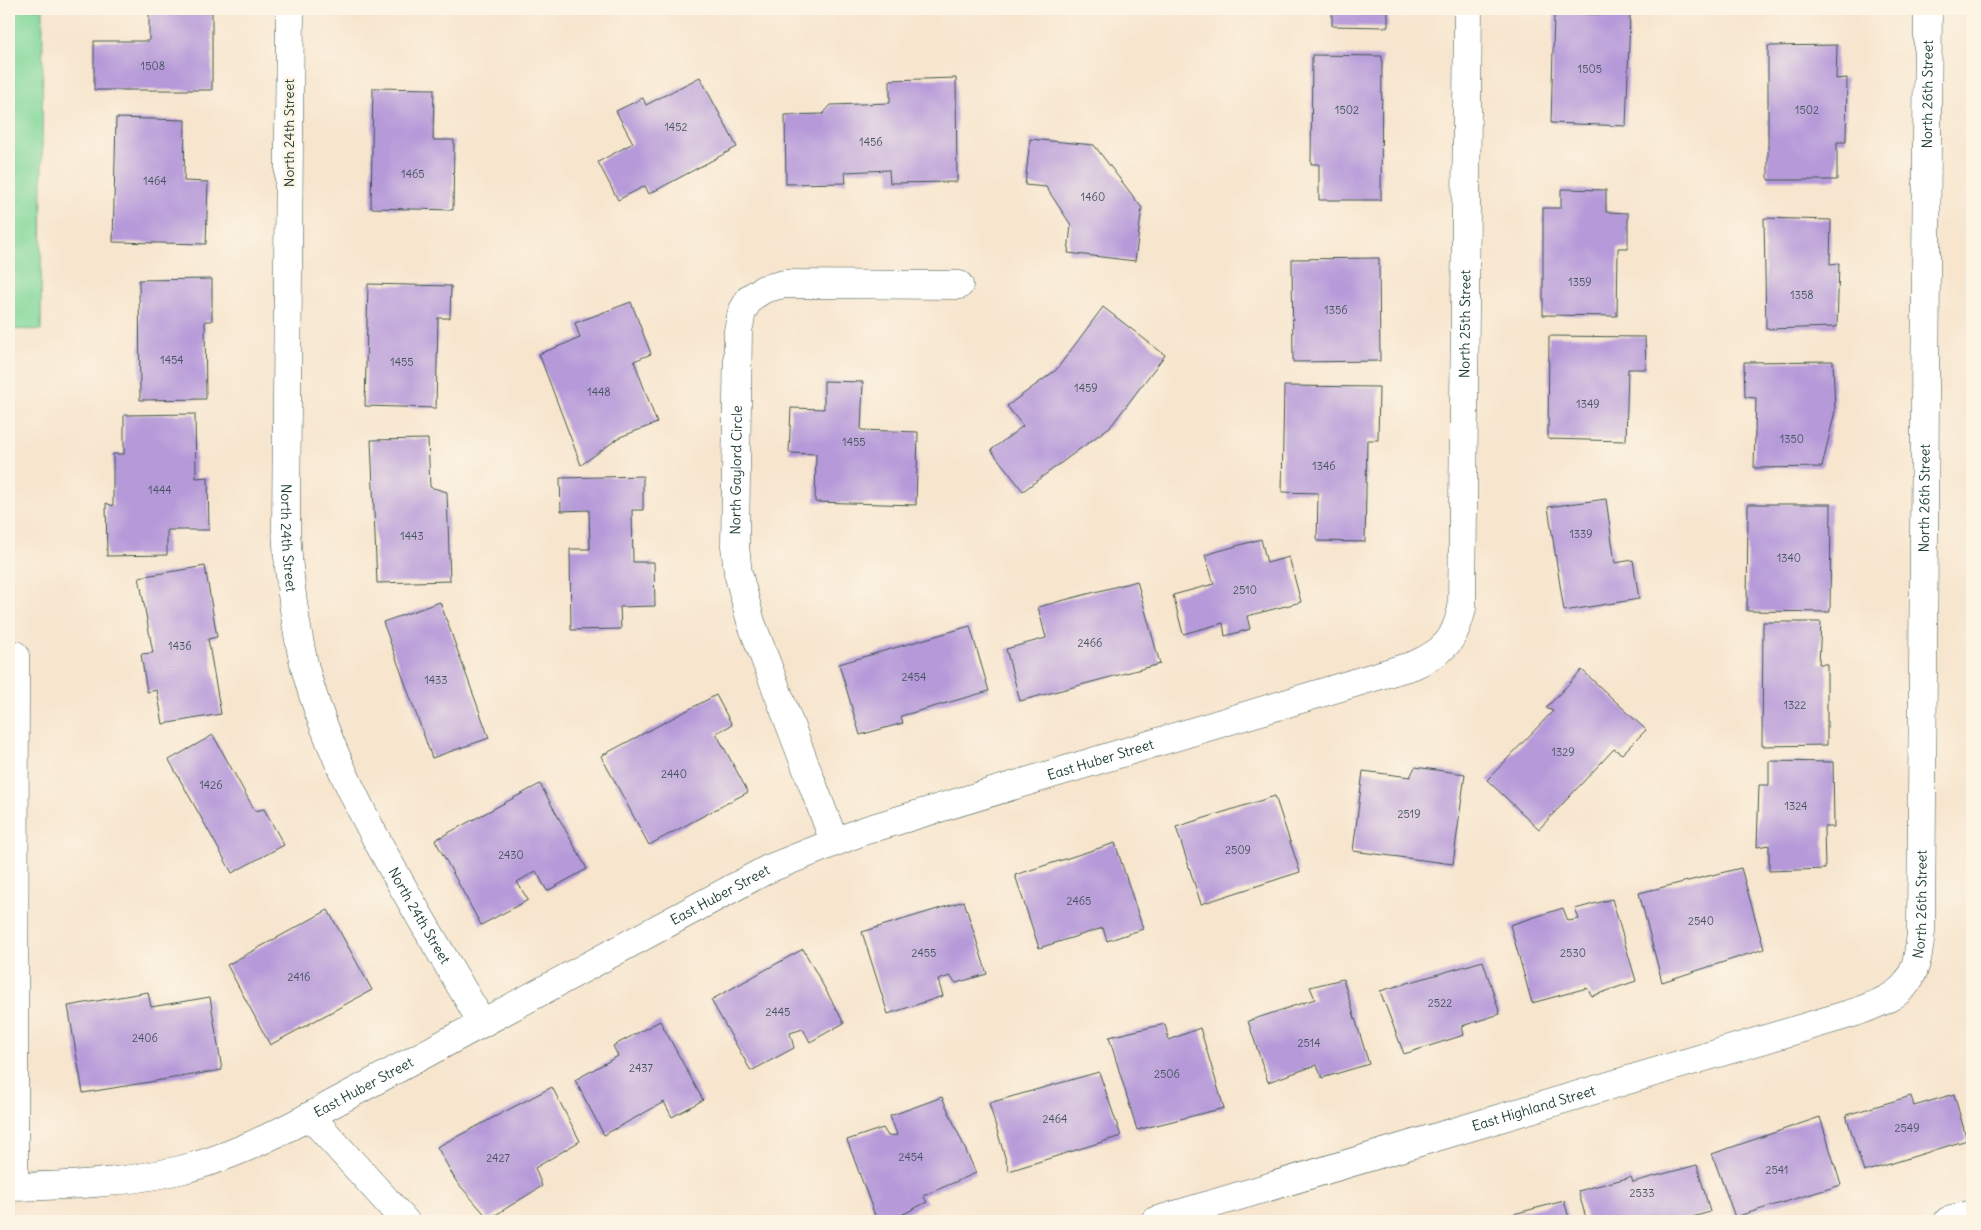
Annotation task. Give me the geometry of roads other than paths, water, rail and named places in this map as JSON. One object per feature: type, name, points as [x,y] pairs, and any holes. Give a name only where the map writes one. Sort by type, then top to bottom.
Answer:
[{"type":"street","name":"North 24th Street","points":[[290,9],[286,530],[295,622],[306,669],[320,712],[357,798],[482,1023]]},
{"type":"street","name":"North 25th Street","points":[[1452,638],[1459,624],[1462,591],[1468,9]]},
{"type":"street","name":"North 26th Street","points":[[1906,986],[1916,970],[1921,932],[1928,9]]},
{"type":"street","name":"North Gaylord Circle","points":[[834,841],[751,622],[738,573],[735,520],[737,349],[742,312],[750,298],[764,289],[784,284],[959,285]]},
{"type":"street","name":"East Huber Street","points":[[11,1186],[110,1181],[181,1170],[243,1148],[310,1116],[768,869],[834,841],[1414,665],[1429,658],[1452,638]]},
{"type":"street","points":[[9,655],[15,655],[11,1186]]},
{"type":"street","name":"East Highland Street","points":[[1155,1221],[1856,1012],[1892,997],[1906,986]]},
{"type":"street","points":[[310,1116],[405,1221]]},
{"type":"street","points":[[1948,1221],[1972,1214]]}]
